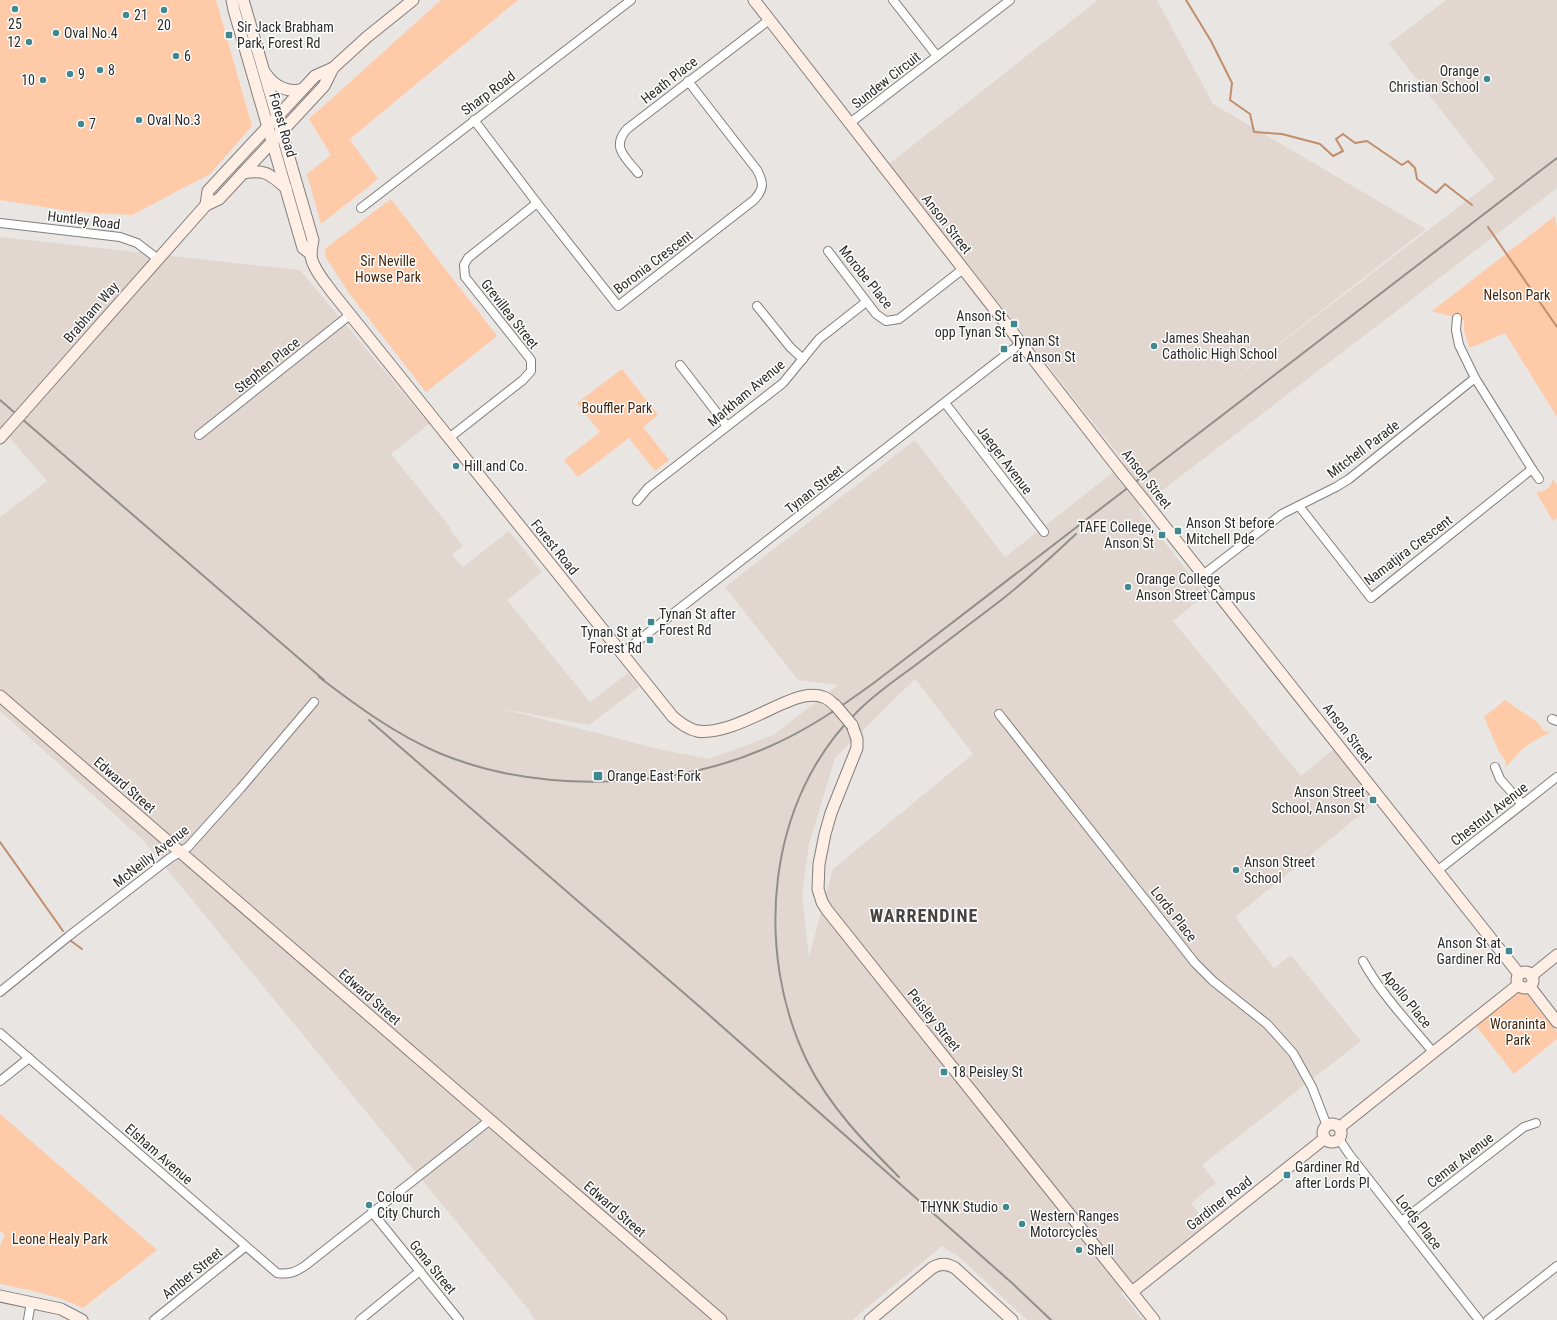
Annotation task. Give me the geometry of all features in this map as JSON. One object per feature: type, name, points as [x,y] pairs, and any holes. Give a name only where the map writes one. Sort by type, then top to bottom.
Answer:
[{"type":"street","name":"Forest Road","points":[[232,0],[303,248],[311,254]]},
{"type":"street","name":"Forest Road","points":[[243,0],[313,240],[311,254],[312,261],[319,273],[621,654],[673,717],[686,727],[696,731],[709,731],[738,723],[791,700],[804,696],[823,697],[836,706]]},
{"type":"street","name":"Brabham Way","points":[[206,205],[208,191],[315,76],[333,68],[367,37],[412,0]]},
{"type":"street","name":"Sharp Road","points":[[361,208],[631,0]]},
{"type":"street","name":"Anson Street","points":[[754,0],[1122,473],[1438,871],[1518,980]]},
{"type":"street","name":"Sundew Circuit","points":[[893,0],[937,56]]},
{"type":"street","name":"Sundew Circuit","points":[[850,124],[1010,0]]},
{"type":"street","name":"Heath Place","points":[[638,173],[620,149],[619,142],[627,129],[769,20]]},
{"type":"street","name":"Brabham Way","points":[[3,434],[206,205],[219,199],[324,86],[333,68]]},
{"type":"street","points":[[264,70],[270,79],[282,88],[294,90],[303,88]]},
{"type":"street","name":"Boronia Crescent","points":[[474,120],[618,306],[754,200],[760,193],[762,187],[761,178],[757,170],[688,81]]},
{"type":"street","points":[[243,174],[258,171],[270,175],[286,189]]},
{"type":"street","name":"Grevillea Street","points":[[450,438],[523,380],[531,371],[531,360],[465,277],[464,265],[468,258],[537,203]]},
{"type":"street","name":"Huntley Road","points":[[0,223],[120,237],[137,243],[158,259]]},
{"type":"street","name":"Morobe Place","points":[[828,251],[866,302],[880,318],[886,321],[899,319],[963,269]]},
{"type":"street","name":"Markham Avenue","points":[[637,501],[648,488],[783,383],[824,334],[866,302]]},
{"type":"street","points":[[757,306],[790,347],[803,359]]},
{"type":"street","name":"Stephen Place","points":[[199,435],[351,314]]},
{"type":"street","points":[[1457,318],[1456,330],[1459,345],[1475,378],[1539,479]]},
{"type":"street","name":"Tynan Street","points":[[621,654],[1021,343]]},
{"type":"street","points":[[680,365],[727,426]]},
{"type":"street","name":"Mitchell Parade","points":[[1203,575],[1282,514],[1349,479],[1475,378]]},
{"type":"street","name":"Jaeger Avenue","points":[[945,403],[1044,532]]},
{"type":"street","name":"Namatjira Crescent","points":[[1298,506],[1371,598],[1532,469]]},
{"type":"street","name":"Edward Street","points":[[0,696],[721,1320]]},
{"type":"street","name":"McNeilly Avenue","points":[[0,992],[69,936],[188,847],[314,702]]},
{"type":"street","name":"Peisley Street","points":[[836,706],[852,725],[857,739],[857,748],[831,813],[825,834],[819,864],[818,889],[822,902],[1154,1320]]},
{"type":"street","name":"Lords Place","points":[[999,714],[1196,963],[1214,981],[1267,1024],[1293,1053],[1312,1087],[1327,1126]]},
{"type":"street","points":[[1495,767],[1500,779],[1522,804]]},
{"type":"street","name":"Chestnut Avenue","points":[[1438,871],[1557,777]]},
{"type":"street","points":[[1340,1127],[1433,1052],[1518,980],[1522,988],[1557,955]]},
{"type":"street","name":"Apollo Place","points":[[1363,961],[1368,971],[1433,1052]]},
{"type":"street","points":[[1530,981],[1557,1022]]},
{"type":"street","name":"Elsham Avenue","points":[[0,1033],[277,1273],[286,1274],[296,1272],[306,1265],[490,1120]]},
{"type":"street","points":[[0,1081],[29,1058]]},
{"type":"street","name":"Cemar Avenue","points":[[1402,1222],[1524,1127],[1536,1123]]},
{"type":"street","points":[[1332,1124],[1340,1127],[1342,1132],[1339,1140],[1330,1142],[1325,1138],[1323,1133],[1327,1126],[1332,1124]]},
{"type":"street","name":"Gardiner Road","points":[[1132,1292],[1325,1138]]},
{"type":"street","name":"Lords Place","points":[[1339,1140],[1479,1320]]},
{"type":"street","name":"Gona Street","points":[[372,1212],[459,1320]]},
{"type":"street","name":"Amber Street","points":[[154,1320],[246,1247]]},
{"type":"street","points":[[870,1320],[932,1268],[942,1264],[947,1264],[955,1268],[1012,1320]]},
{"type":"street","points":[[1488,1320],[1557,1266]]},
{"type":"street","points":[[360,1320],[420,1271]]},
{"type":"street","points":[[0,1296],[61,1309],[82,1320]]},
{"type":"street","points":[[28,1320],[31,1302]]},
{"type":"shaded area","points":[[1098,0],[1157,0],[1213,104],[1426,229],[1204,402],[1495,179],[1389,44],[1446,0],[1557,0],[1557,188],[1138,509],[1206,594],[1173,621],[1301,776],[1335,748],[1377,801],[1235,917],[1274,968],[1291,955],[1361,1041],[1202,1165],[1216,1183],[1191,1203],[1208,1225],[1121,1293],[1143,1320],[1027,1320],[959,1257],[942,1246],[852,1320],[535,1320],[528,1309],[143,840],[0,711],[0,517],[47,481],[7,435],[0,440],[0,237],[300,270],[429,424],[391,454],[451,528],[450,530],[463,546],[452,555],[463,567],[509,531],[542,572],[507,600],[590,702],[628,673],[639,687],[589,725],[499,708],[659,749],[709,759],[773,735],[838,685],[798,680],[725,587],[915,440],[1005,557],[1125,463],[889,164]],"holes":[[[915,679],[973,754],[833,869],[809,957],[802,896],[809,844],[835,758]]]},
{"type":"green space","points":[[0,0],[216,0],[252,126],[210,174],[132,215],[76,212],[0,200]]},
{"type":"green space","points":[[441,0],[518,0],[345,143],[350,140],[378,179],[321,224],[307,174],[331,155],[309,119]]},
{"type":"green space","name":"Sir Neville Howse Park","points":[[391,199],[497,336],[426,392],[349,293],[325,256],[326,248]]},
{"type":"green space","name":"Nelson Park","points":[[1555,216],[1557,229],[1557,417],[1505,333],[1470,348],[1464,331],[1464,320],[1432,311]]},
{"type":"green space","name":"Bouffler Park","points":[[622,369],[658,415],[643,427],[669,460],[655,471],[629,438],[578,477],[564,460],[600,432],[577,403]]},
{"type":"green space","points":[[1553,479],[1557,485],[1557,518],[1553,521],[1536,492],[1547,489]]},
{"type":"green space","points":[[1505,700],[1537,722],[1544,731],[1551,732],[1536,739],[1516,755],[1505,768],[1506,761],[1499,752],[1484,717]]},
{"type":"green space","name":"Woraninta Park","points":[[1522,989],[1557,1032],[1557,1039],[1514,1074],[1476,1026]]},
{"type":"green space","name":"Leone Healy Park","points":[[0,1114],[157,1250],[83,1308],[53,1296],[0,1284],[0,1247],[5,1234],[0,1231]]},
{"type":"waterway","points":[[1186,0],[1211,41],[1232,83],[1230,100],[1250,114],[1254,132],[1282,134],[1320,144],[1333,156],[1343,151],[1336,139],[1343,134],[1355,143],[1367,141],[1402,165],[1408,161],[1415,168],[1417,179],[1436,193],[1445,184],[1472,205]]},
{"type":"waterway","points":[[1488,227],[1557,327]]},
{"type":"waterway","points":[[0,842],[63,931]]},
{"type":"waterway","points":[[71,941],[82,949]]},
{"type":"railway","points":[[319,677],[377,719],[407,737],[439,753],[477,766],[518,775],[560,781],[603,782],[646,779],[688,772],[728,762],[766,748],[823,718],[875,682],[1557,158]]},
{"type":"railway","points":[[0,400],[324,680]]},
{"type":"railway","points":[[899,1177],[861,1138],[827,1095],[808,1063],[791,1020],[780,973],[775,926],[778,878],[787,831],[804,787],[828,746],[859,710],[885,687],[1010,593],[1076,534]]},
{"type":"railway","points":[[369,720],[700,1007],[1012,1283],[1051,1320]]},
{"type":"place","name":"25","points":[[15,9]]},
{"type":"place","name":"20","points":[[164,10]]},
{"type":"place","name":"21","points":[[126,15]]},
{"type":"place","name":"Oval No.4","points":[[56,33]]},
{"type":"place","name":"Sir Jack Brabham Park, Forest Rd","points":[[229,35]]},
{"type":"place","name":"12","points":[[29,42]]},
{"type":"place","name":"6","points":[[176,56]]},
{"type":"place","name":"8","points":[[100,70]]},
{"type":"place","name":"9","points":[[70,74]]},
{"type":"place","name":"Orange Christian School","points":[[1487,79]]},
{"type":"place","name":"10","points":[[43,80]]},
{"type":"place","name":"Oval No.3","points":[[139,120]]},
{"type":"place","name":"7","points":[[81,124]]},
{"type":"place","name":"Anson St opp Tynan St","points":[[1014,324]]},
{"type":"place","name":"James Sheahan Catholic High School","points":[[1154,346]]},
{"type":"place","name":"Tynan St at Anson St","points":[[1004,349]]},
{"type":"place","name":"Hill and Co.","points":[[456,466]]},
{"type":"place","name":"Anson St before Mitchell Pde","points":[[1178,531]]},
{"type":"place","name":"TAFE College, Anson St","points":[[1162,535]]},
{"type":"place","name":"Orange College Anson Street Campus","points":[[1128,587]]},
{"type":"place","name":"Tynan St after Forest Rd","points":[[651,622]]},
{"type":"place","name":"Tynan St at Forest Rd","points":[[650,640]]},
{"type":"place","name":"Orange East Fork","points":[[598,776]]},
{"type":"place","name":"Anson Street School, Anson St","points":[[1373,800]]},
{"type":"place","name":"Anson Street School","points":[[1236,870]]},
{"type":"place","name":"Anson St at Gardiner Rd","points":[[1509,951]]},
{"type":"place","name":"18 Peisley St","points":[[944,1072]]},
{"type":"place","name":"Gardiner Rd after Lords Pl","points":[[1287,1175]]},
{"type":"place","name":"Colour City Church","points":[[369,1205]]},
{"type":"place","name":"THYNK Studio","points":[[1006,1207]]},
{"type":"place","name":"Western Ranges Motorcycles","points":[[1022,1224]]},
{"type":"place","name":"Shell","points":[[1079,1250]]},
{"type":"district","name":"WARRENDINE","points":[[924,915]]}]
